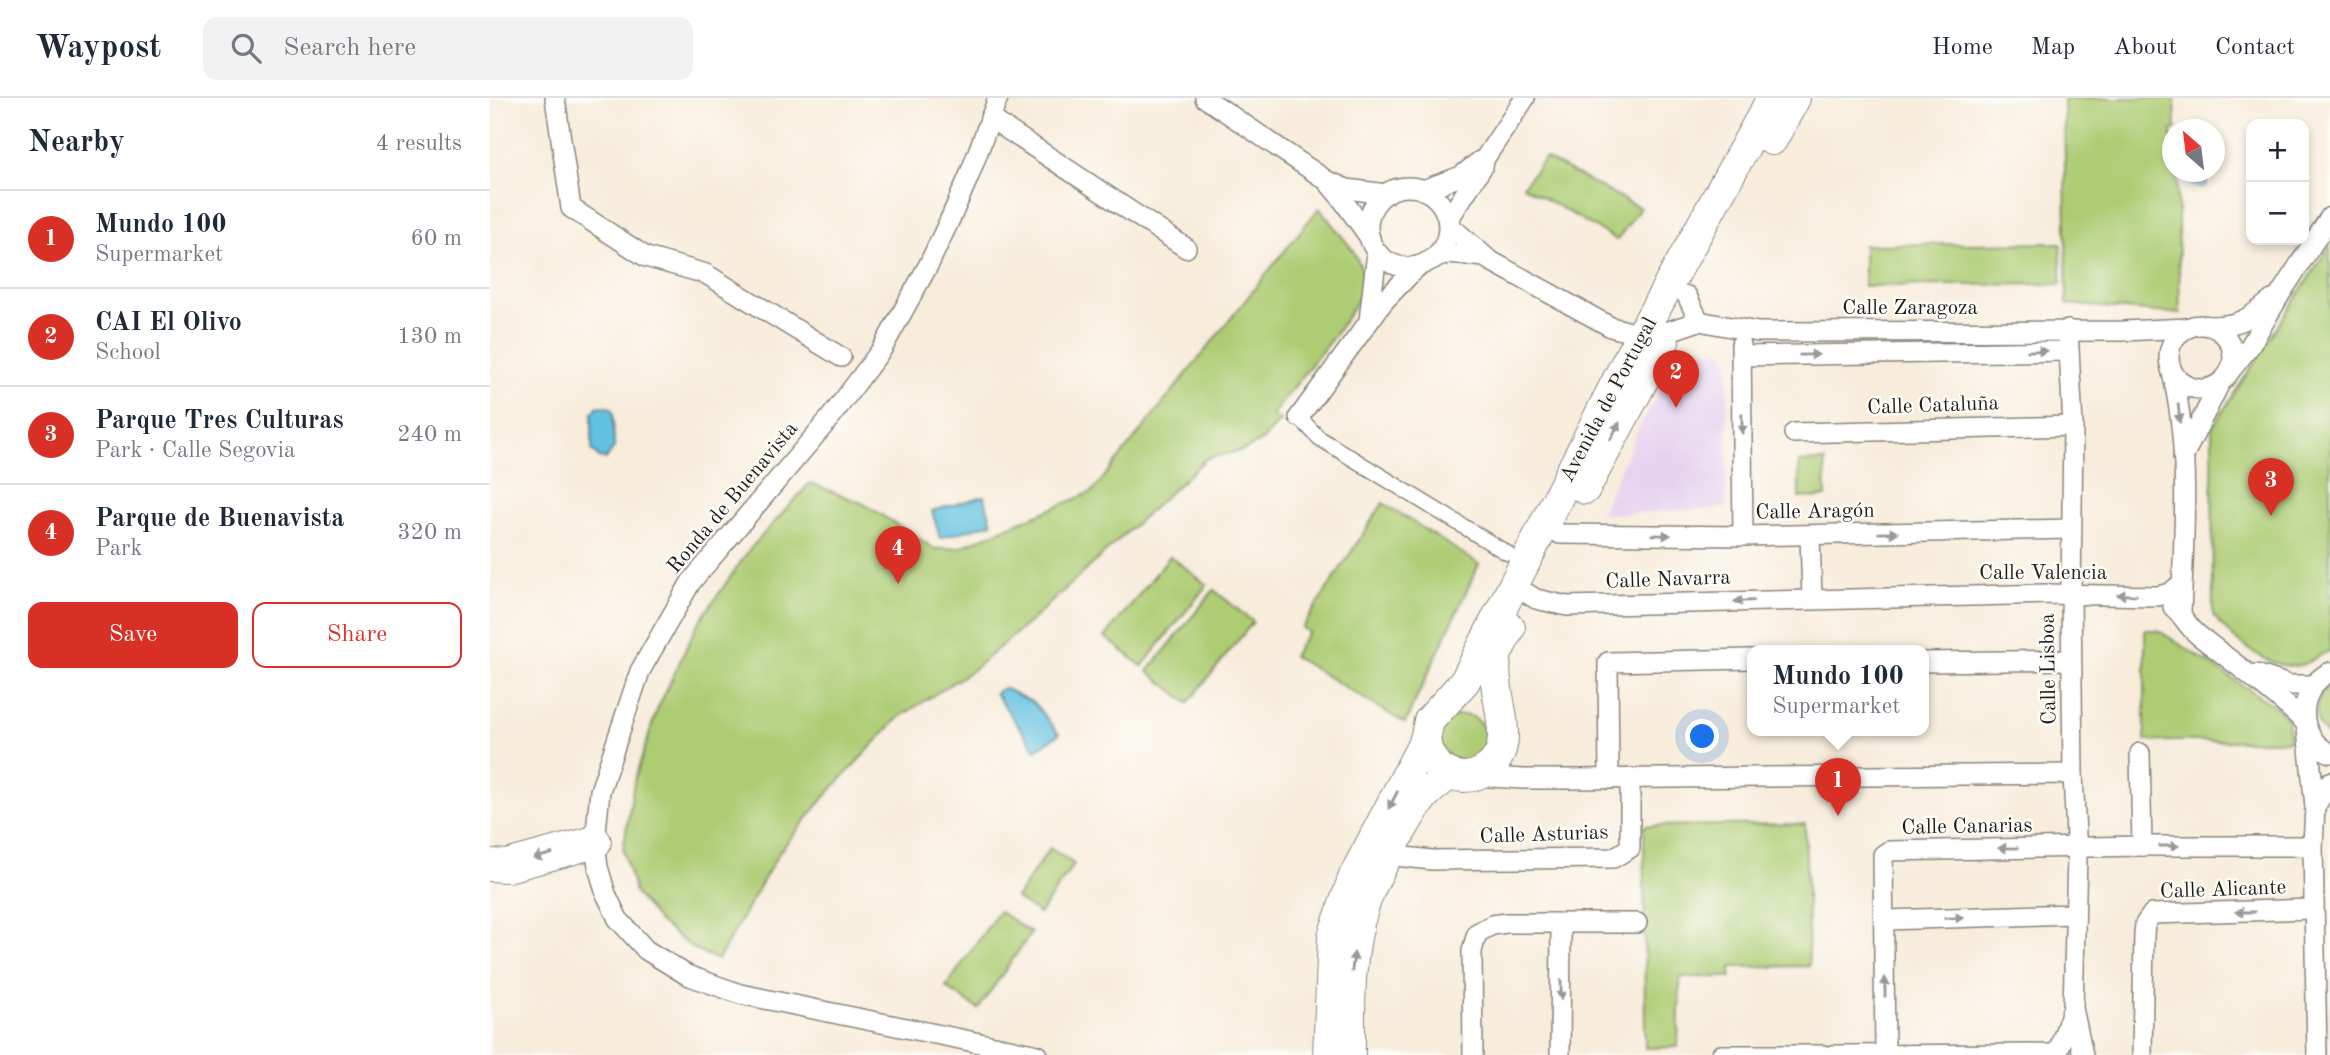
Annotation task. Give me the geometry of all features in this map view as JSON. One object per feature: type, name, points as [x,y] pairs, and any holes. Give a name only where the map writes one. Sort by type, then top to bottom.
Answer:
[{"type":"highway","points":[[490,865],[507,866],[595,842]]},
{"type":"main road","name":"Avenida de Portugal","points":[[1331,1052],[1350,992],[1363,907],[1387,855],[1419,800],[1430,788],[1463,775],[1486,771],[1496,762],[1502,738],[1496,693],[1496,657],[1658,336],[1772,98]]},
{"type":"main road","name":"Avenida de Portugal","points":[[1331,1052],[1333,936],[1354,876],[1425,740],[1429,721],[1436,710],[1446,703],[1465,681],[1658,336],[1693,308],[1795,98]]},
{"type":"main road","points":[[1446,703],[1473,699],[1486,704],[1496,713],[1502,738]]},
{"type":"main road","points":[[1425,740],[1432,761],[1463,775]]},
{"type":"street","points":[[555,98],[571,208],[646,257],[706,274],[841,357]]},
{"type":"street","points":[[1205,98],[1326,180],[1347,189],[1386,194],[1410,187],[1423,190],[1441,204],[1448,223],[1484,257],[1611,327],[1658,336]]},
{"type":"street","points":[[1423,190],[1461,176],[1485,158],[1525,98]]},
{"type":"street","points":[[995,104],[1186,248]]},
{"type":"street","name":"Ronda de Buenavista","points":[[995,104],[952,215],[888,340],[830,418],[691,582],[640,671],[600,791],[595,842],[598,867],[606,894],[618,919],[646,950],[687,975],[740,994],[1038,1055]]},
{"type":"street","points":[[1485,158],[1483,166],[1448,223],[1446,240],[1384,301],[1299,417],[1319,438],[1507,553]]},
{"type":"street","points":[[1326,180],[1386,260],[1404,267],[1450,253],[1484,257]]},
{"type":"street","points":[[1369,321],[1373,245],[1369,222],[1374,207],[1386,194]]},
{"type":"street","points":[[2170,364],[2176,378],[2192,388],[2202,389],[2225,377],[2250,345],[2330,216]]},
{"type":"street","points":[[2281,293],[2232,326],[2195,325],[2173,340],[2170,364],[2177,394],[2183,458],[2181,613],[2185,624],[2245,670],[2306,726],[2314,741],[2330,753]]},
{"type":"street","name":"Calle Zaragoza","points":[[1693,308],[1742,329],[1758,332],[2123,331],[2188,328]]},
{"type":"street","points":[[2183,458],[2225,377],[2233,353],[2225,336],[2210,326]]},
{"type":"street","points":[[1742,329],[1743,536]]},
{"type":"street","name":"Calle Lisboa","points":[[2068,330],[2073,426],[2071,660],[2076,847],[2073,1008],[2083,1055]]},
{"type":"street","name":"Calle Zaragoza","points":[[2123,331],[2157,347],[2170,364]]},
{"type":"street","name":"Calle Zaragoza","points":[[1741,356],[2069,351]]},
{"type":"street","name":"Calle Cataluña","points":[[1794,433],[2073,426]]},
{"type":"street","name":"Calle Aragón","points":[[1560,534],[1743,536],[2071,529]]},
{"type":"street","points":[[1810,535],[1812,599]]},
{"type":"street","points":[[2158,596],[2171,593],[2182,583]]},
{"type":"street","name":"Calle Navarra","points":[[1528,594],[1536,599],[1567,606],[1812,599]]},
{"type":"street","name":"Calle Valencia","points":[[1812,599],[2071,594],[2158,596]]},
{"type":"street","points":[[2158,596],[2181,613]]},
{"type":"street","points":[[1609,779],[1608,662],[1747,659]]},
{"type":"street","points":[[1929,662],[2071,660]]},
{"type":"street","points":[[2245,670],[2289,685],[2313,685]]},
{"type":"street","points":[[2317,1055],[2313,909],[2315,807],[2306,726],[2306,697],[2313,685],[2330,672]]},
{"type":"street","points":[[1502,738],[1509,764],[1523,779]]},
{"type":"street","points":[[2140,753],[2142,846]]},
{"type":"street","points":[[1463,775],[1523,779],[1609,779],[2073,774]]},
{"type":"street","name":"Calle Asturias","points":[[1387,855],[1432,860],[1613,858],[1630,848],[1630,778]]},
{"type":"street","points":[[2315,807],[2330,782]]},
{"type":"street","points":[[2076,847],[2313,846]]},
{"type":"street","name":"Calle Canarias","points":[[1885,1054],[1886,920],[1883,855],[1889,851],[2076,847]]},
{"type":"street","name":"Calle Alicante","points":[[2142,1055],[2144,935],[2145,924],[2152,914],[2313,909]]},
{"type":"street","points":[[1886,920],[2075,914]]},
{"type":"street","points":[[1473,1055],[1472,951],[1477,933],[1492,925],[1506,923],[1637,923]]},
{"type":"street","points":[[1560,1055],[1561,924]]},
{"type":"street","name":"Calle Lisboa","points":[[2059,1054],[2073,1008]]},
{"type":"street","points":[[1833,1055],[2059,1054]]},
{"type":"street","points":[[1721,1055],[1823,1055]]},
{"type":"shaded area","points":[[1715,348],[1723,353],[1728,361],[1726,508],[1600,515],[1638,429],[1677,363],[1691,352],[1710,351]]},
{"type":"green space","points":[[2064,98],[2175,98],[2176,119],[2162,119],[2162,182],[2177,182],[2180,314],[2067,304]]},
{"type":"green space","points":[[1545,158],[1640,208],[1617,240],[1523,186]]},
{"type":"green space","points":[[1319,208],[1353,250],[1363,272],[1359,299],[1272,415],[1280,421],[1262,441],[1244,450],[1207,458],[1034,618],[974,669],[898,718],[829,792],[780,851],[718,960],[692,948],[659,922],[635,893],[623,850],[634,782],[657,710],[697,625],[749,550],[810,483],[864,504],[935,549],[958,548],[1092,492]]},
{"type":"green space","points":[[2061,243],[2061,284],[1864,286],[1864,245]]},
{"type":"green space","points":[[2330,245],[2330,651],[2304,664],[2289,666],[2276,663],[2252,651],[2229,633],[2213,615],[2212,428]]},
{"type":"green space","points":[[1825,461],[1826,497],[1799,498],[1799,462]]},
{"type":"green space","points":[[1383,503],[1479,564],[1405,723],[1293,656],[1308,632],[1302,628]]},
{"type":"green space","points":[[1170,556],[1207,585],[1142,666],[1105,637]]},
{"type":"green space","points":[[1214,590],[1253,622],[1188,703],[1148,671]]},
{"type":"green space","points":[[2145,630],[2157,630],[2164,634],[2279,709],[2288,720],[2290,741],[2145,741]]},
{"type":"green space","points":[[2330,685],[2330,737],[2320,725],[2316,711],[2320,697]]},
{"type":"green space","points":[[1463,715],[1480,721],[1486,738],[1480,755],[1463,761],[1446,755],[1440,738],[1446,721]]},
{"type":"green space","points":[[1805,824],[1809,966],[1731,967],[1731,977],[1680,977],[1678,1047],[1645,1048],[1644,826]]},
{"type":"green space","points":[[1050,848],[1074,864],[1039,914],[1016,898]]},
{"type":"green space","points":[[999,911],[1031,933],[978,1009],[946,987]]},
{"type":"water","points":[[2191,182],[2207,182],[2206,186],[2201,188],[2192,185]]},
{"type":"water","points":[[597,407],[611,408],[613,413],[614,448],[606,459],[599,458],[592,450],[592,414]]},
{"type":"water","points":[[984,496],[992,523],[940,538],[932,511]]},
{"type":"water","points":[[1004,688],[1034,703],[1059,734],[1036,750],[995,693]]},
{"type":"place","name":"CAI El Olivo","points":[[1676,408]]},
{"type":"place","name":"Parque Tres Culturas","points":[[2271,516]]},
{"type":"place","name":"Parque de Buenavista","points":[[898,584]]},
{"type":"place","name":"Mundo 100","points":[[1838,816]]}]
